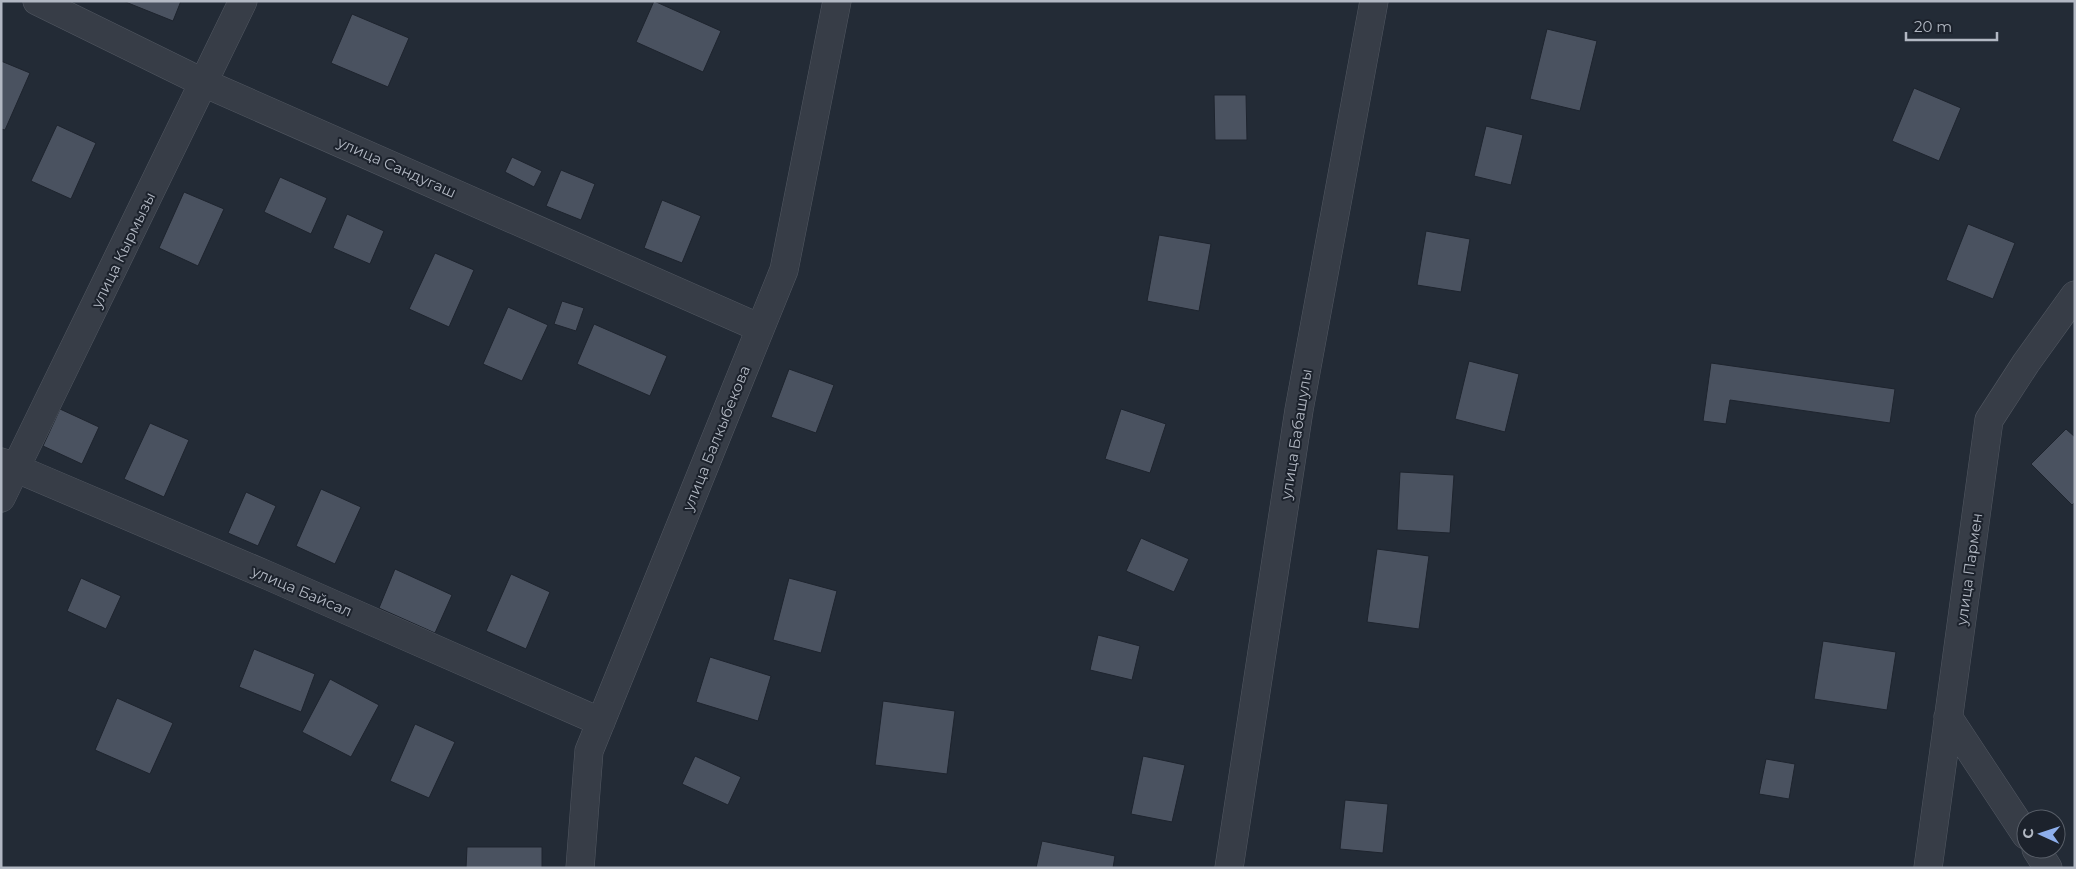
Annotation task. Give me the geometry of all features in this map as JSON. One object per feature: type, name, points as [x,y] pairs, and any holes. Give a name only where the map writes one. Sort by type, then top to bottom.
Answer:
[{"type":"street","name":"улица Сандугаш","points":[[37,1],[204,83],[760,328]]},
{"type":"street","name":"улица Кырмызы","points":[[1,498],[8,466],[204,83],[243,1]]},
{"type":"street","name":"улица Балкыбекова","points":[[580,868],[589,751],[784,270],[837,1]]},
{"type":"street","name":"улица Бабашулы","points":[[1228,868],[1299,410],[1374,1]]},
{"type":"street","name":"улица Пармен","points":[[1928,868],[1990,420],[2026,362],[2075,295]]},
{"type":"street","name":"улица Байсал","points":[[8,466],[269,576],[601,722]]},
{"type":"street","points":[[1948,717],[2016,820]]},
{"type":"building","points":[[123,1],[181,1],[173,21]]},
{"type":"building","points":[[654,1],[721,31],[703,72],[636,42]]},
{"type":"building","points":[[352,14],[409,38],[388,87],[331,63]]},
{"type":"building","points":[[1547,29],[1597,41],[1580,111],[1530,99]]},
{"type":"building","points":[[1,61],[30,73],[5,130],[1,129]]},
{"type":"building","points":[[1914,88],[1961,108],[1939,161],[1892,141]]},
{"type":"building","points":[[1214,95],[1246,95],[1247,140],[1215,140]]},
{"type":"building","points":[[57,125],[96,143],[71,199],[31,181]]},
{"type":"building","points":[[1486,126],[1523,135],[1511,185],[1474,176]]},
{"type":"building","points":[[512,157],[542,171],[534,187],[505,172]]},
{"type":"building","points":[[561,170],[595,184],[581,220],[546,206]]},
{"type":"building","points":[[280,177],[327,198],[311,234],[264,212]]},
{"type":"building","points":[[184,192],[224,209],[198,266],[159,248]]},
{"type":"building","points":[[662,200],[701,216],[682,263],[644,248]]},
{"type":"building","points":[[347,214],[384,231],[370,264],[333,248]]},
{"type":"building","points":[[1968,224],[2015,243],[1993,299],[1946,280]]},
{"type":"building","points":[[1426,231],[1470,239],[1461,292],[1417,285]]},
{"type":"building","points":[[1159,235],[1211,244],[1199,311],[1147,301]]},
{"type":"building","points":[[435,253],[474,270],[449,327],[409,309]]},
{"type":"building","points":[[562,301],[584,308],[576,331],[554,324]]},
{"type":"building","points":[[508,307],[548,325],[522,381],[483,364]]},
{"type":"building","points":[[594,324],[667,356],[650,396],[577,364]]},
{"type":"building","points":[[1469,361],[1519,374],[1505,432],[1455,419]]},
{"type":"building","points":[[1711,363],[1895,389],[1890,423],[1730,400],[1726,424],[1703,421]]},
{"type":"building","points":[[789,369],[834,385],[816,433],[771,417]]},
{"type":"building","points":[[60,409],[99,427],[82,464],[43,446]]},
{"type":"building","points":[[1121,409],[1166,424],[1150,473],[1105,459]]},
{"type":"building","points":[[150,423],[189,440],[164,497],[124,479]]},
{"type":"building","points":[[2066,429],[2075,437],[2075,502],[2072,505],[2031,464]]},
{"type":"building","points":[[1400,472],[1454,475],[1450,533],[1397,530]]},
{"type":"building","points":[[321,489],[361,507],[335,564],[296,546]]},
{"type":"building","points":[[246,492],[276,506],[258,546],[228,533]]},
{"type":"building","points":[[1141,538],[1189,559],[1174,592],[1126,571]]},
{"type":"building","points":[[1377,549],[1429,556],[1419,629],[1367,622]]},
{"type":"building","points":[[395,569],[452,595],[435,633],[379,608]]},
{"type":"building","points":[[511,574],[550,592],[526,649],[486,631]]},
{"type":"building","points":[[81,578],[121,596],[106,629],[67,611]]},
{"type":"building","points":[[789,578],[837,591],[821,653],[773,640]]},
{"type":"building","points":[[1098,635],[1140,646],[1132,680],[1090,670]]},
{"type":"building","points":[[1823,641],[1896,652],[1887,710],[1814,699]]},
{"type":"building","points":[[254,649],[315,674],[301,712],[239,687]]},
{"type":"building","points":[[710,657],[771,676],[758,721],[696,702]]},
{"type":"building","points":[[330,679],[379,705],[351,757],[302,732]]},
{"type":"building","points":[[117,698],[173,723],[150,774],[95,750]]},
{"type":"building","points":[[883,701],[955,711],[947,774],[875,765]]},
{"type":"building","points":[[415,724],[455,742],[429,798],[390,781]]},
{"type":"building","points":[[695,756],[741,777],[728,805],[682,784]]},
{"type":"building","points":[[1143,756],[1185,765],[1172,822],[1131,814]]},
{"type":"building","points":[[1766,759],[1795,764],[1789,799],[1759,794]]},
{"type":"building","points":[[1345,800],[1388,804],[1383,853],[1340,849]]},
{"type":"building","points":[[1042,841],[1115,856],[1113,868],[1036,868]]},
{"type":"building","points":[[467,847],[542,847],[542,868],[466,868]]}]
